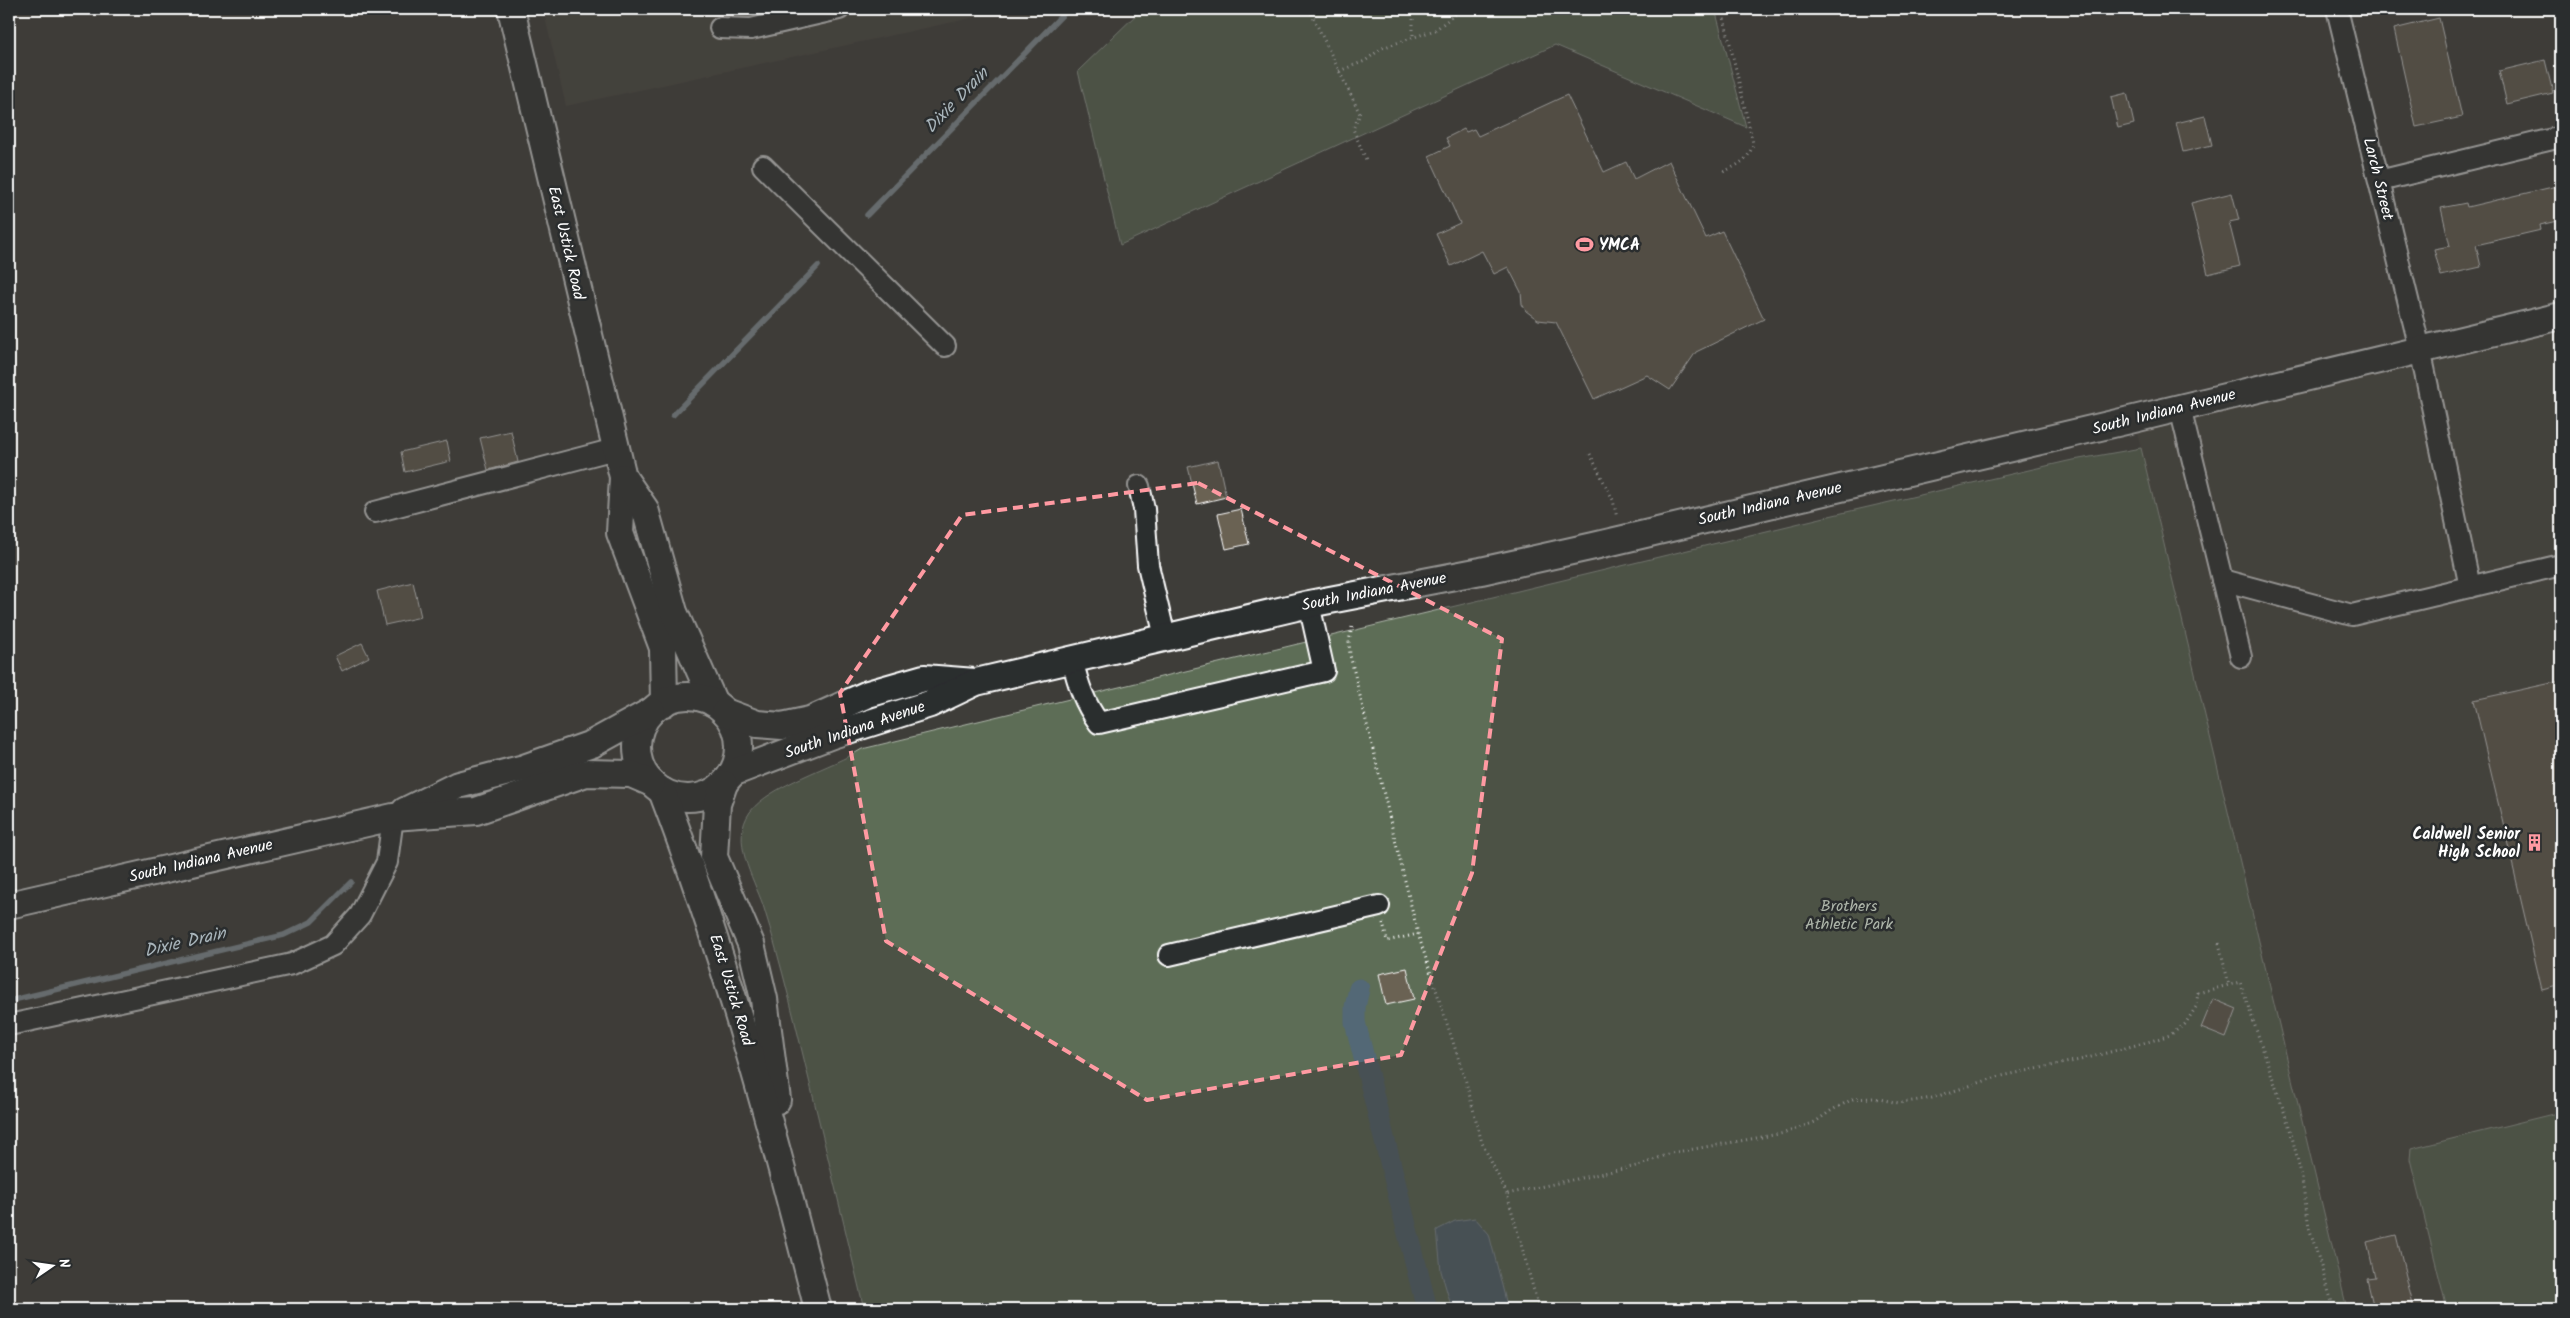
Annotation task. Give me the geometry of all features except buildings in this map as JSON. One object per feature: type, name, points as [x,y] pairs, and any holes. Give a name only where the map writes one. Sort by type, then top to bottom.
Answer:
[{"type":"main road","name":"East Ustick Road","points":[[510,9],[623,478],[620,533],[663,648],[658,707]]},
{"type":"main road","name":"South Indiana Avenue","points":[[728,778],[832,735],[930,704],[976,682],[1309,604],[1481,571],[1622,539],[2561,316]]},
{"type":"main road","name":"East Ustick Road","points":[[623,478],[645,509],[674,612],[719,708]]},
{"type":"main road","name":"South Indiana Avenue","points":[[719,708],[757,724],[782,726],[810,720],[868,694],[924,678],[976,682]]},
{"type":"main road","points":[[689,696],[719,708],[733,722],[739,748],[728,778],[713,792],[688,798],[657,787],[642,766],[638,746],[640,733],[658,707],[689,696]]},
{"type":"main road","name":"South Indiana Avenue","points":[[393,817],[458,785],[524,768],[592,744],[658,707]]},
{"type":"main road","name":"South Indiana Avenue","points":[[9,905],[393,817],[476,811],[586,773],[631,774],[657,787]]},
{"type":"main road","name":"East Ustick Road","points":[[728,778],[717,804],[714,856],[751,944],[764,999],[788,1192]]},
{"type":"main road","name":"East Ustick Road","points":[[657,787],[710,920],[733,991],[818,1309]]},
{"type":"street","points":[[720,28],[751,29],[839,9]]},
{"type":"street","name":"Larch Street","points":[[2337,9],[2420,349],[2470,587]]},
{"type":"street","points":[[2379,181],[2561,137]]},
{"type":"street","points":[[763,166],[945,346]]},
{"type":"street","points":[[2180,408],[2241,657]]},
{"type":"street","points":[[374,512],[616,449]]},
{"type":"street","points":[[1139,486],[1144,509],[1148,565],[1165,638]]},
{"type":"street","points":[[2222,580],[2352,614],[2561,566]]},
{"type":"street","points":[[1072,659],[1079,691],[1086,706],[1099,723],[1324,671],[1309,604]]},
{"type":"street","points":[[9,1025],[292,964],[333,945],[360,915],[387,862],[393,817]]},
{"type":"street","points":[[1169,956],[1379,906]]},
{"type":"path","points":[[1310,9],[1360,114],[1353,129],[1367,162]]},
{"type":"path","points":[[1413,9],[1413,37]]},
{"type":"path","points":[[1339,71],[1365,61],[1382,48],[1435,30],[1462,9]]},
{"type":"path","points":[[1722,9],[1753,143],[1750,154],[1744,162],[1723,172]]},
{"type":"path","points":[[1590,454],[1613,500],[1622,539]]},
{"type":"path","points":[[1352,627],[1348,641],[1350,654],[1418,934],[1466,1082],[1482,1143],[1508,1194],[1539,1309]]},
{"type":"path","points":[[1379,906],[1387,941],[1418,934]]},
{"type":"path","points":[[2219,943],[2229,985]]},
{"type":"path","points":[[1508,1194],[1641,1165],[1671,1153],[1785,1133],[1815,1122],[1853,1099],[1874,1098],[1900,1103],[1932,1098],[1997,1077],[2080,1060],[2151,1041],[2170,1035],[2185,1024],[2196,1007],[2198,993],[2240,982],[2290,1129],[2301,1173],[2309,1227],[2334,1309]]},
{"type":"highlighted area","points":[[1198,483],[1502,639],[1472,873],[1401,1055],[1147,1100],[886,941],[840,693],[962,515]]},
{"type":"shaded area","points":[[543,9],[1013,9],[566,106]]},
{"type":"shaded area","points":[[2561,316],[2561,1309],[2347,1309],[2134,419]]},
{"type":"green space","points":[[1142,9],[1715,9],[1746,127],[1555,45],[1120,245],[1078,71]]},
{"type":"green space","name":"Brothers Athletic Park","points":[[2141,448],[2347,1309],[864,1309],[783,973],[763,905],[745,859],[742,834],[744,823],[750,812],[759,802],[772,793],[862,749],[1829,516],[2068,461]]},
{"type":"green space","points":[[2561,1112],[2561,1309],[2447,1309],[2410,1159],[2411,1149]]},
{"type":"water","points":[[1475,1218],[1489,1234],[1508,1309],[1452,1309],[1441,1271],[1437,1230],[1455,1221]]},
{"type":"waterway","name":"Dixie Drain","points":[[867,215],[1068,9]]},
{"type":"waterway","name":"Dixie Drain","points":[[673,415],[818,266]]},
{"type":"waterway","name":"Dixie Drain","points":[[9,1001],[284,935],[311,922],[351,882]]},
{"type":"waterway","points":[[1359,989],[1355,1007],[1355,1022],[1427,1309]]},
{"type":"place","name":"YMCA","points":[[1585,245]]},
{"type":"place","name":"Caldwell Senior High School","points":[[2534,843]]}]
